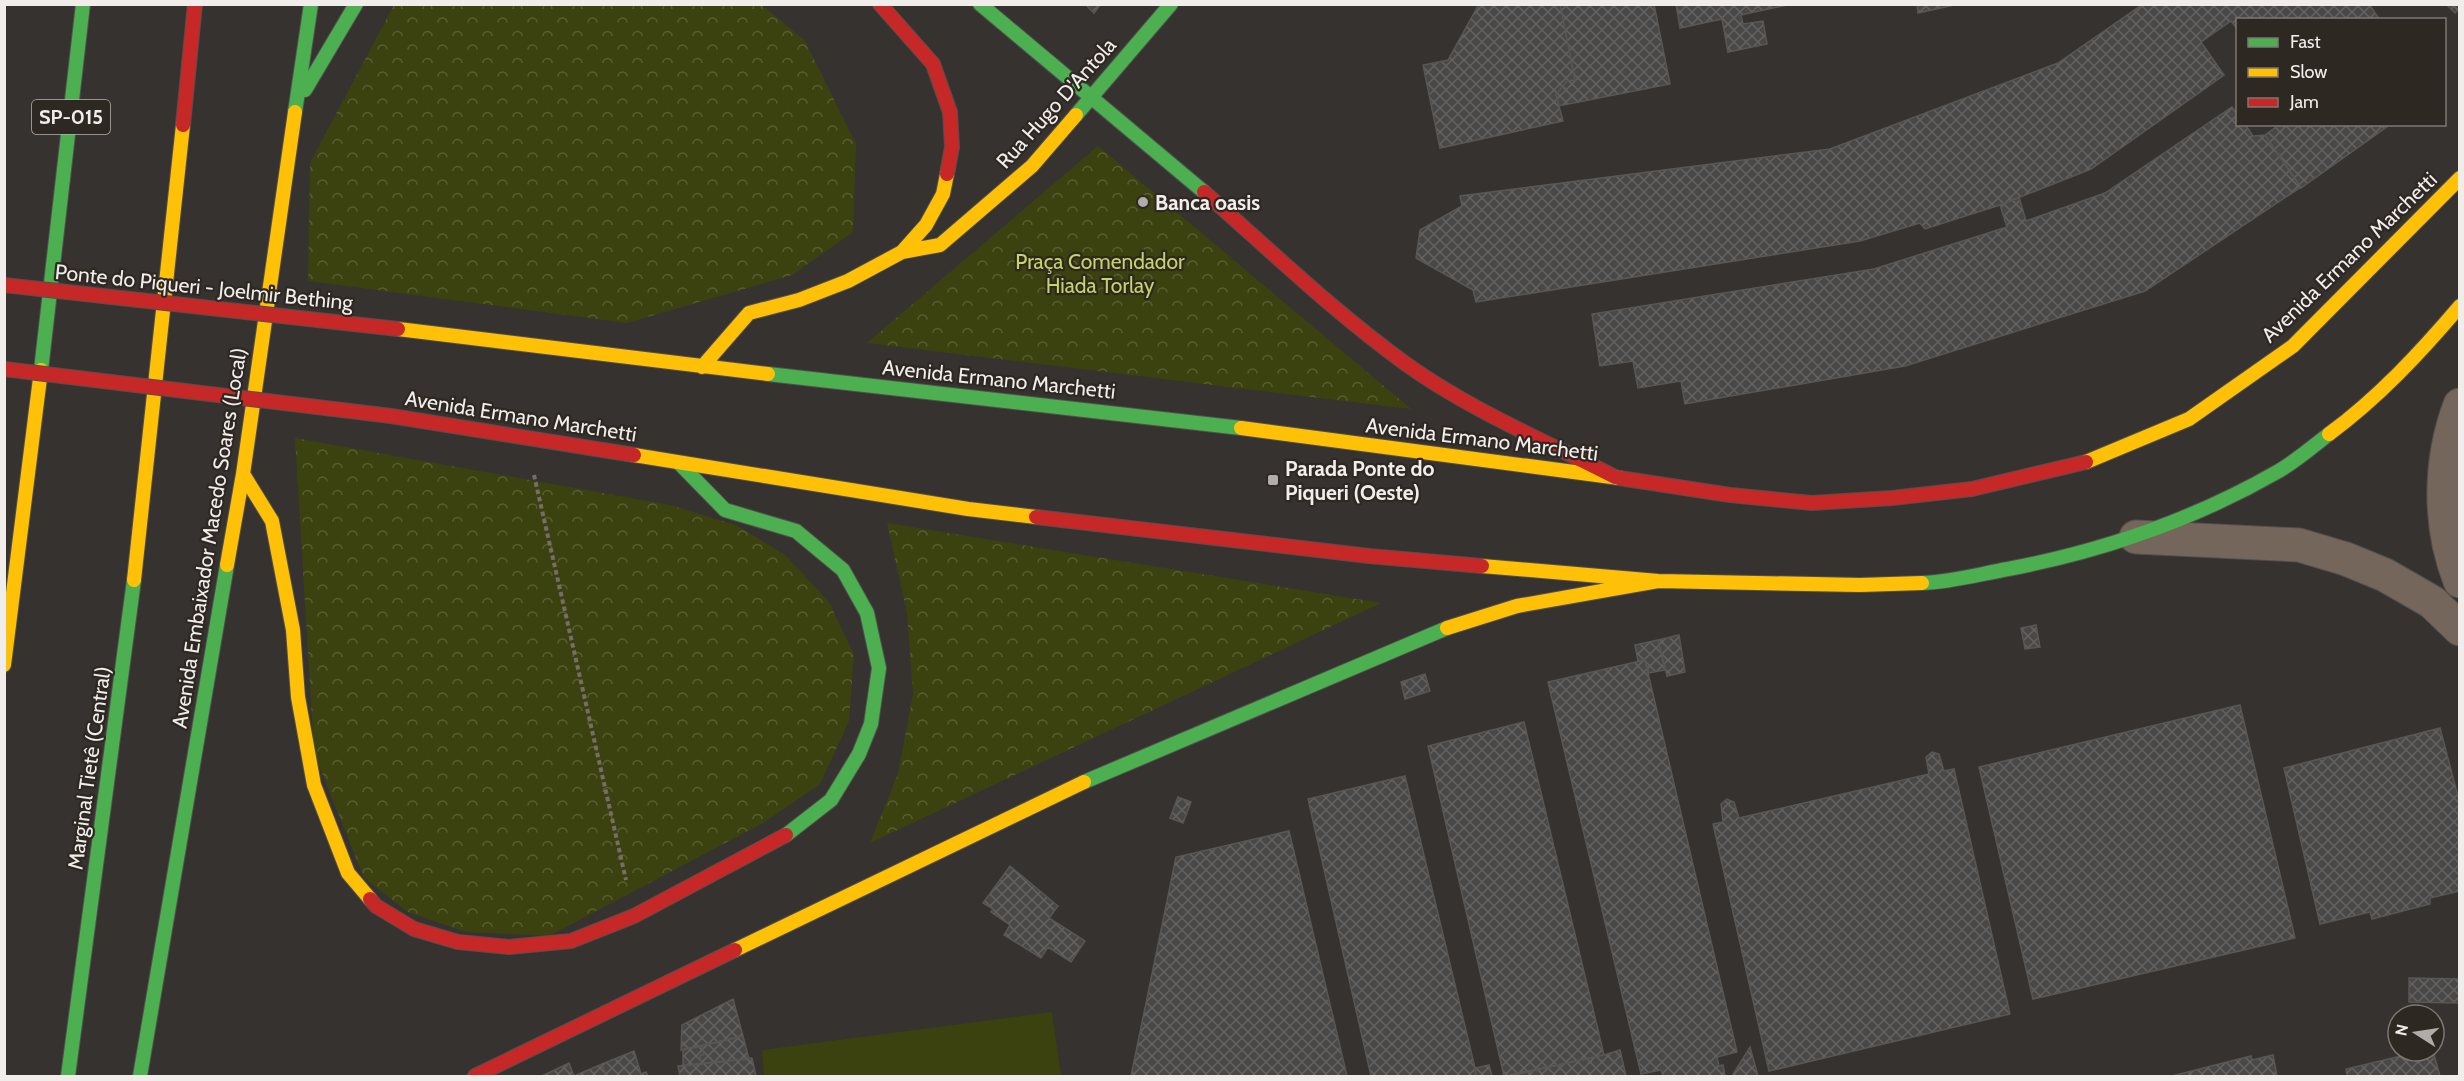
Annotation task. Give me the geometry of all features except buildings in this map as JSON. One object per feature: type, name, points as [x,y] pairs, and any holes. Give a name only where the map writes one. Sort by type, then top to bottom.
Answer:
[{"type":"main road","name":"SP-015","points":[[4,665],[50,298],[83,4]]},
{"type":"main road","name":"Marginal Tietê (Central)","points":[[68,1077],[121,693],[148,464],[195,4]]},
{"type":"main road","name":"Avenida Embaixador Macedo Soares (Local)","points":[[140,1077],[243,474],[311,4]]},
{"type":"main road","points":[[298,101],[356,4]]},
{"type":"main road","points":[[702,367],[749,313],[799,300],[848,280],[902,252],[926,225],[943,194],[952,147],[950,112],[933,64],[880,4]]},
{"type":"main road","points":[[980,4],[1093,97],[1327,301],[1406,364],[1455,395],[1615,477]]},
{"type":"main road","name":"Rua Hugo D'Antola","points":[[902,252],[940,245],[1032,166],[1171,4]]},
{"type":"main road","name":"Avenida Ermano Marchetti","points":[[398,329],[702,367],[1140,415],[1615,477],[1730,495],[1812,502],[1892,498],[1972,489],[2089,461],[2189,418],[2293,346],[2460,178]]},
{"type":"main road","name":"Ponte do Piqueri - Joelmir Bething","points":[[4,285],[398,329]]},
{"type":"main road","name":"Avenida Ermano Marchetti","points":[[4,369],[391,416],[526,436],[679,464],[968,510],[1369,556],[1658,581],[1860,585],[1939,582],[2034,564],[2136,537],[2201,511],[2279,471],[2355,415],[2422,351],[2460,306]]},
{"type":"main road","points":[[243,474],[272,521],[293,630],[298,696],[314,785],[348,873],[376,906],[414,929],[458,942],[508,947],[571,941],[634,916],[786,835],[831,800],[859,754],[871,724],[879,668],[867,614],[843,570],[796,531],[725,510],[679,464]]},
{"type":"main road","points":[[475,1077],[1091,778],[1416,641],[1468,620],[1517,606],[1658,581]]},
{"type":"street","points":[[2460,405],[2446,459],[2443,489],[2445,523],[2452,561],[2460,581]]},
{"type":"street","points":[[2136,537],[2299,545],[2385,574],[2432,602],[2460,629]]},
{"type":"path","points":[[526,436],[634,916]]},
{"type":"green space","points":[[394,5],[762,5],[805,41],[856,144],[853,232],[792,275],[627,323],[308,281],[310,163]]},
{"type":"green space","name":"Praça Comendador Hiada Torlay","points":[[1098,146],[1411,409],[867,343]]},
{"type":"green space","points":[[295,438],[670,505],[736,525],[785,555],[829,602],[854,655],[849,721],[820,784],[763,823],[549,936],[466,932],[408,912],[364,878],[314,753]]},
{"type":"green space","points":[[887,523],[1381,603],[870,843],[898,774],[913,694],[907,613]]},
{"type":"green space","points":[[1052,1012],[1061,1076],[764,1076],[762,1050]]},
{"type":"traffic: fast","points":[[41,370],[83,4]]},
{"type":"traffic: fast","points":[[295,112],[311,4]]},
{"type":"traffic: fast","points":[[305,90],[356,4]]},
{"type":"traffic: fast","points":[[980,4],[1204,192]]},
{"type":"traffic: fast","points":[[1076,115],[1171,4]]},
{"type":"traffic: fast","points":[[768,374],[1241,428]]},
{"type":"traffic: fast","points":[[1922,583],[2043,562],[2147,532],[2213,505],[2277,472],[2329,434]]},
{"type":"traffic: fast","points":[[679,463],[725,510],[796,531],[843,570],[867,613],[879,668],[871,724],[859,754],[831,800],[786,835]]},
{"type":"traffic: fast","points":[[140,1076],[227,565]]},
{"type":"traffic: fast","points":[[68,1076],[134,580]]},
{"type":"traffic: fast","points":[[1084,782],[1447,628]]},
{"type":"traffic: slow","points":[[227,565],[243,474],[295,112]]},
{"type":"traffic: slow","points":[[902,252],[940,245],[1032,166],[1076,115]]},
{"type":"traffic: slow","points":[[134,580],[183,125]]},
{"type":"traffic: slow","points":[[702,367],[749,313],[799,300],[848,281],[902,252],[926,225],[943,194],[947,174]]},
{"type":"traffic: slow","points":[[2086,462],[2189,419],[2293,346],[2460,178]]},
{"type":"traffic: slow","points":[[2329,434],[2398,374],[2460,306]]},
{"type":"traffic: slow","points":[[398,329],[768,374]]},
{"type":"traffic: slow","points":[[4,665],[41,370]]},
{"type":"traffic: slow","points":[[1241,428],[1619,478]]},
{"type":"traffic: slow","points":[[634,455],[968,509],[1036,517]]},
{"type":"traffic: slow","points":[[243,474],[272,521],[293,630],[298,697],[314,785],[348,873],[370,899]]},
{"type":"traffic: slow","points":[[1482,566],[1658,581],[1860,585],[1922,583]]},
{"type":"traffic: slow","points":[[1447,628],[1517,606],[1658,581]]},
{"type":"traffic: slow","points":[[735,950],[1084,782]]},
{"type":"traffic: jam","points":[[183,125],[195,4]]},
{"type":"traffic: jam","points":[[880,4],[933,64],[950,112],[952,147],[947,174]]},
{"type":"traffic: jam","points":[[1204,192],[1328,302],[1379,344],[1430,381],[1508,424],[1615,477]]},
{"type":"traffic: jam","points":[[4,285],[398,329]]},
{"type":"traffic: jam","points":[[4,369],[391,416]]},
{"type":"traffic: jam","points":[[391,416],[634,455]]},
{"type":"traffic: jam","points":[[1619,478],[1730,495],[1812,503],[1892,498],[1972,489],[2086,462]]},
{"type":"traffic: jam","points":[[1036,517],[1369,556],[1482,566]]},
{"type":"traffic: jam","points":[[370,899],[376,906],[414,929],[458,942],[509,947],[571,941],[634,916],[786,835]]},
{"type":"traffic: jam","points":[[475,1076],[735,950]]},
{"type":"place","name":"Banca oasis","points":[[1143,202]]},
{"type":"place","name":"Parada Ponte do Piqueri (Oeste)","points":[[1273,480]]}]
